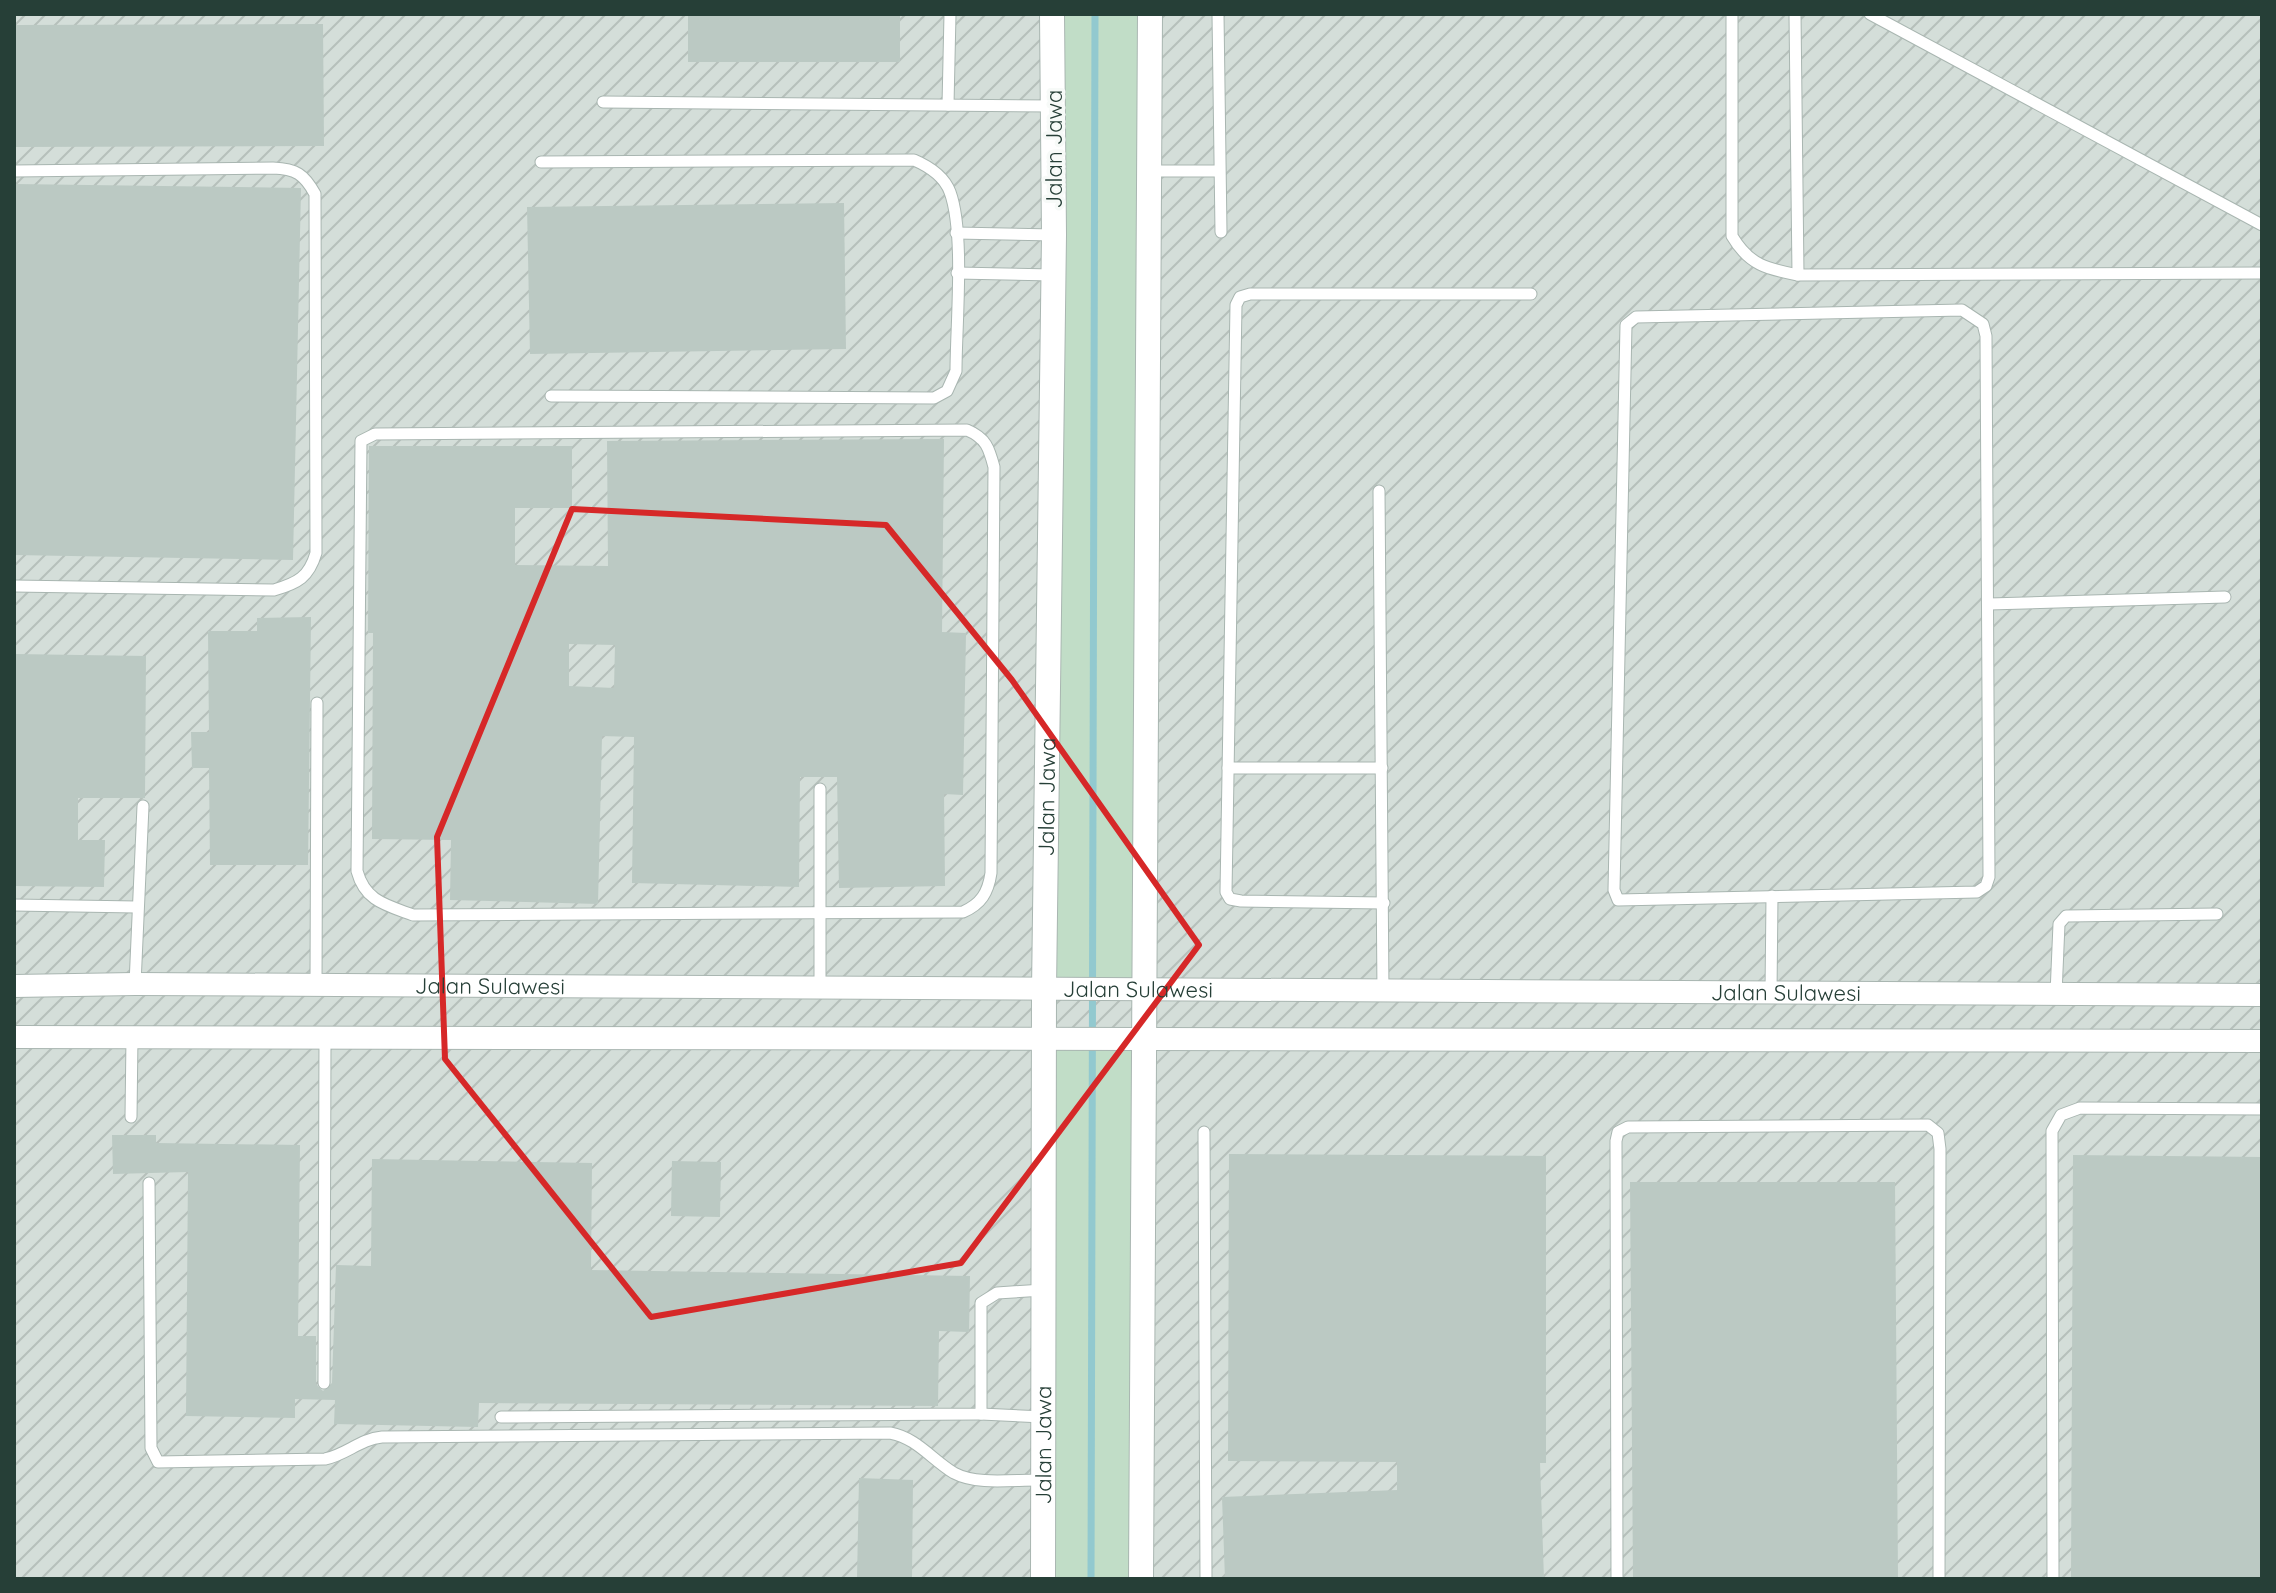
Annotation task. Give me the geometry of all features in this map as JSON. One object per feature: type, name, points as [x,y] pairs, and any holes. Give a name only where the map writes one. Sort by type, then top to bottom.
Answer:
[{"type":"street","name":"Jalan Jawa","points":[[1043,1579],[1043,1290],[1055,990],[1052,14]]},
{"type":"street","points":[[1141,1579],[1133,1040],[1150,14]]},
{"type":"street","name":"Jalan Sulawesi","points":[[14,986],[135,984],[2262,995]]},
{"type":"street","points":[[14,1037],[2262,1041]]},
{"type":"lane","points":[[948,105],[950,14]]},
{"type":"lane","points":[[1218,14],[1221,232]]},
{"type":"lane","points":[[1732,14],[1732,236],[1743,254],[1760,268],[1798,275],[2262,273]]},
{"type":"lane","points":[[1795,14],[1798,275]]},
{"type":"lane","points":[[1870,14],[2262,225]]},
{"type":"lane","points":[[603,102],[1054,106]]},
{"type":"lane","points":[[541,162],[914,160],[938,175],[950,192],[956,233],[956,371],[947,391],[934,398],[551,396]]},
{"type":"lane","points":[[14,171],[273,168],[292,169],[306,178],[315,194],[316,553],[311,571],[296,584],[274,590],[14,586]]},
{"type":"lane","points":[[1148,171],[1219,171]]},
{"type":"lane","points":[[956,233],[1054,235]]},
{"type":"lane","points":[[957,273],[1053,275]]},
{"type":"lane","points":[[1384,903],[1230,899],[1226,892],[1236,305],[1240,297],[1250,294],[1531,294]]},
{"type":"lane","points":[[1962,310],[1983,324],[1986,336],[1989,877],[1986,886],[1977,892],[1772,896],[1623,902],[1614,895],[1626,325],[1636,317],[1962,310]]},
{"type":"lane","points":[[967,430],[979,435],[989,446],[994,467],[989,886],[983,899],[963,912],[818,913],[413,915],[371,899],[362,888],[357,871],[361,441],[375,434],[967,430]]},
{"type":"lane","points":[[1379,491],[1383,992]]},
{"type":"lane","points":[[1989,604],[2225,597]]},
{"type":"lane","points":[[316,986],[317,703]]},
{"type":"lane","points":[[1228,768],[1382,768]]},
{"type":"lane","points":[[820,789],[820,987]]},
{"type":"lane","points":[[135,984],[136,907],[143,806]]},
{"type":"lane","points":[[1771,993],[1772,896]]},
{"type":"lane","points":[[14,905],[136,907]]},
{"type":"lane","points":[[2056,994],[2059,924],[2066,916],[2217,914]]},
{"type":"lane","points":[[131,1117],[132,1037]]},
{"type":"lane","points":[[324,1383],[325,1038]]},
{"type":"lane","points":[[2053,1579],[2052,1131],[2061,1115],[2080,1108],[2262,1109]]},
{"type":"lane","points":[[1617,1579],[1618,1132],[1628,1127],[1928,1125],[1938,1133],[1940,1149],[1939,1579]]},
{"type":"lane","points":[[1204,1132],[1206,1579]]},
{"type":"lane","points":[[149,1183],[151,1448],[158,1462],[325,1459],[343,1454],[371,1438],[382,1437],[890,1433],[906,1436],[954,1473],[969,1478],[1043,1480]]},
{"type":"lane","points":[[981,1414],[981,1303],[997,1293],[1043,1290]]},
{"type":"lane","points":[[501,1417],[981,1414],[1043,1417]]},
{"type":"highlighted area","points":[[572,509],[886,525],[1012,680],[1199,945],[961,1263],[651,1317],[445,1059],[437,837]]},
{"type":"shaded area","points":[[14,14],[2262,14],[2262,1579],[14,1579]]},
{"type":"green space","points":[[1051,14],[1148,14],[1143,991],[1044,990]]},
{"type":"green space","points":[[1044,1039],[1143,1040],[1141,1579],[1043,1579]]},
{"type":"building","points":[[688,14],[900,14],[900,62],[688,62]]},
{"type":"building","points":[[323,24],[324,146],[14,147],[14,25]]},
{"type":"building","points":[[14,184],[301,188],[293,560],[14,555]]},
{"type":"building","points":[[844,203],[846,349],[530,354],[527,207]]},
{"type":"building","points":[[944,439],[942,632],[966,633],[963,795],[944,794],[945,886],[839,888],[837,777],[800,777],[799,887],[632,883],[634,737],[602,736],[598,904],[450,900],[451,840],[372,839],[373,633],[368,633],[369,446],[572,446],[572,508],[515,508],[515,565],[608,566],[607,441]],"holes":[[[569,644],[615,645],[614,688],[569,686]]]},
{"type":"building","points":[[311,617],[308,865],[210,865],[209,768],[192,768],[191,732],[209,732],[208,631],[257,631],[257,618]]},
{"type":"building","points":[[14,654],[146,656],[145,798],[78,798],[78,840],[105,840],[104,887],[14,886]]},
{"type":"building","points":[[112,1135],[156,1135],[156,1143],[300,1145],[298,1336],[316,1336],[316,1384],[323,1391],[332,1383],[336,1265],[371,1266],[372,1159],[592,1163],[591,1270],[970,1276],[969,1332],[939,1331],[938,1406],[479,1403],[478,1427],[334,1424],[335,1400],[295,1399],[295,1418],[186,1416],[188,1172],[113,1174]]},
{"type":"building","points":[[1229,1154],[1546,1156],[1546,1463],[1540,1463],[1544,1579],[1225,1579],[1222,1497],[1397,1490],[1397,1462],[1228,1461]]},
{"type":"building","points":[[2073,1155],[2262,1157],[2262,1579],[2071,1579]]},
{"type":"building","points":[[672,1161],[721,1162],[720,1217],[671,1216]]},
{"type":"building","points":[[1630,1182],[1895,1182],[1898,1579],[1633,1579]]},
{"type":"building","points":[[859,1478],[913,1480],[912,1579],[857,1579]]},
{"type":"waterway","points":[[1091,1579],[1095,14]]}]
